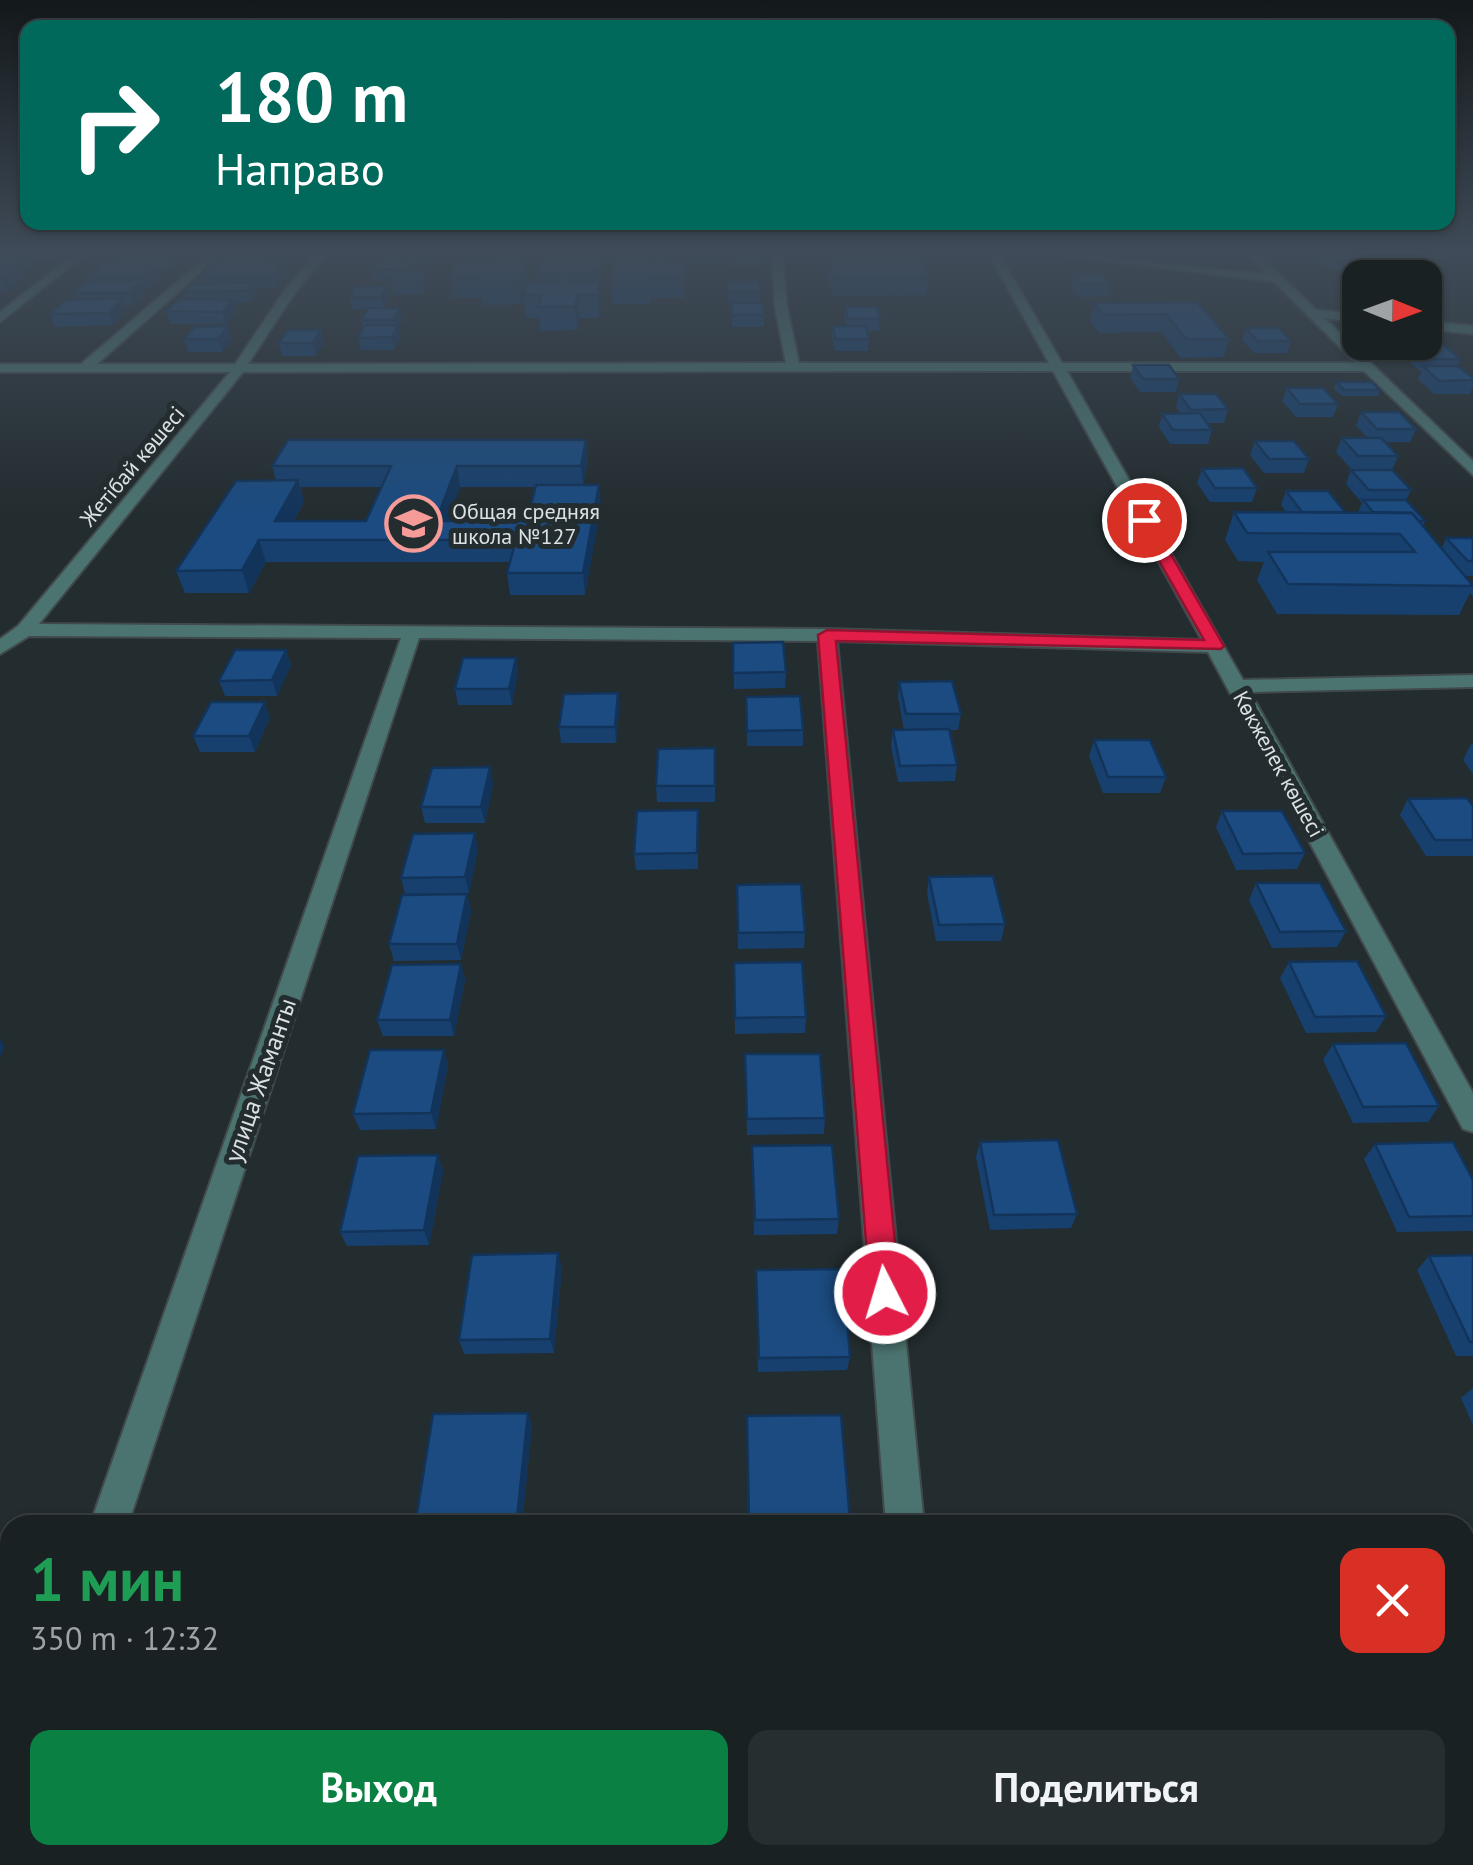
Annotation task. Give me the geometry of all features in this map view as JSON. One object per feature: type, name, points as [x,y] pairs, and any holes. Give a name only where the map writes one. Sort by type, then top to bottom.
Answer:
[{"type":"street","points":[[84,368],[115,341]]},
{"type":"street","name":"Жетібай көшесі","points":[[0,648],[25,630],[226,388],[257,341]]},
{"type":"street","points":[[789,341],[792,361]]},
{"type":"street","name":"Көкжелек көшесі","points":[[1042,341],[1215,646],[1473,1120]]},
{"type":"street","points":[[1341,341],[1473,470]]},
{"type":"street","points":[[0,368],[415,370],[792,361],[1367,367]]},
{"type":"street","points":[[25,630],[827,635],[1215,646]]},
{"type":"street","name":"улица Жаманты","points":[[112,1515],[411,635]]},
{"type":"street","points":[[827,635],[904,1515]]},
{"type":"street","points":[[1236,686],[1473,681]]},
{"type":"building","points":[[280,341],[314,341],[313,343]]},
{"type":"building","points":[[1442,345],[1444,345],[1460,359],[1442,359]]},
{"type":"building","points":[[1133,365],[1169,365],[1179,379],[1143,379]]},
{"type":"building","points":[[1423,366],[1458,366],[1473,380],[1439,381]]},
{"type":"building","points":[[1336,382],[1372,382],[1380,390],[1344,390]]},
{"type":"building","points":[[1287,388],[1323,388],[1338,404],[1300,404]]},
{"type":"building","points":[[1179,394],[1216,394],[1228,409],[1191,410]]},
{"type":"building","points":[[1361,412],[1399,412],[1416,429],[1377,429]]},
{"type":"building","points":[[1200,413],[1212,430],[1173,430],[1162,414]]},
{"type":"building","points":[[1342,438],[1381,438],[1398,456],[1358,456]]},
{"type":"building","points":[[288,440],[586,440],[581,466],[457,466],[436,521],[527,521],[536,485],[599,485],[583,573],[507,573],[516,540],[259,540],[242,570],[176,571],[236,481],[298,480],[275,521],[366,521],[391,466],[272,466]]},
{"type":"building","points":[[1255,441],[1294,441],[1309,459],[1269,459]]},
{"type":"building","points":[[1243,468],[1257,488],[1215,488],[1202,469]]},
{"type":"building","points":[[1351,470],[1392,470],[1411,490],[1369,490]]},
{"type":"building","points":[[1286,491],[1328,491],[1345,512],[1302,512]]},
{"type":"building","points":[[1363,500],[1406,500],[1425,521],[1419,521],[1412,513],[1373,512]]},
{"type":"building","points":[[1234,512],[1412,513],[1473,586],[1288,584],[1268,552],[1415,552],[1400,534],[1247,533]]},
{"type":"building","points":[[1446,538],[1473,538],[1473,561],[1468,561]]},
{"type":"building","points":[[783,642],[786,672],[733,673],[733,643]]},
{"type":"building","points":[[235,650],[286,650],[272,680],[219,681]]},
{"type":"building","points":[[463,658],[516,658],[509,689],[455,689]]},
{"type":"building","points":[[952,681],[961,714],[906,714],[899,682]]},
{"type":"building","points":[[618,693],[615,727],[559,727],[564,694]]},
{"type":"building","points":[[800,696],[803,730],[747,731],[746,697]]},
{"type":"building","points":[[211,702],[265,702],[249,736],[193,736]]},
{"type":"building","points":[[949,729],[957,765],[900,766],[893,730]]},
{"type":"building","points":[[1094,740],[1150,740],[1166,777],[1108,777]]},
{"type":"building","points":[[715,748],[715,786],[656,786],[658,749]]},
{"type":"building","points":[[490,767],[481,807],[421,807],[432,768]]},
{"type":"building","points":[[1467,798],[1473,806],[1473,840],[1435,840],[1408,799]]},
{"type":"building","points":[[698,810],[697,853],[634,854],[637,811]]},
{"type":"building","points":[[1222,811],[1282,811],[1305,853],[1243,854]]},
{"type":"building","points":[[475,833],[465,877],[401,878],[413,834]]},
{"type":"building","points":[[993,876],[1005,924],[939,925],[929,877]]},
{"type":"building","points":[[1256,883],[1320,883],[1346,931],[1280,932]]},
{"type":"building","points":[[801,884],[805,932],[738,933],[737,885]]},
{"type":"building","points":[[467,894],[457,944],[389,944],[402,895]]},
{"type":"building","points":[[1357,961],[1386,1016],[1315,1017],[1289,962]]},
{"type":"building","points":[[802,962],[806,1017],[735,1018],[734,963]]},
{"type":"building","points":[[461,964],[450,1020],[377,1020],[392,965]]},
{"type":"building","points":[[1406,1043],[1439,1106],[1363,1107],[1333,1044]]},
{"type":"building","points":[[370,1050],[444,1050],[431,1113],[353,1114]]},
{"type":"building","points":[[745,1054],[820,1054],[825,1118],[747,1119]]},
{"type":"building","points":[[1058,1140],[1077,1214],[994,1215],[980,1142]]},
{"type":"building","points":[[1453,1142],[1473,1180],[1473,1216],[1409,1217],[1375,1144]]},
{"type":"building","points":[[832,1145],[839,1219],[755,1220],[752,1146]]},
{"type":"building","points":[[438,1155],[424,1230],[340,1232],[358,1156]]},
{"type":"building","points":[[558,1253],[550,1339],[459,1340],[472,1255]]},
{"type":"building","points":[[1473,1255],[1473,1342],[1470,1342],[1429,1256]]},
{"type":"building","points":[[843,1269],[850,1357],[759,1358],[756,1270]]},
{"type":"building","points":[[528,1413],[517,1515],[417,1515],[433,1414]]},
{"type":"building","points":[[841,1415],[850,1515],[749,1515],[747,1416]]},
{"type":"place","name":"Общая средняя школа №127","points":[[413,524]]},
{"type":"route","points":[[885,1293],[827,635],[1215,646],[1144,520]]}]
